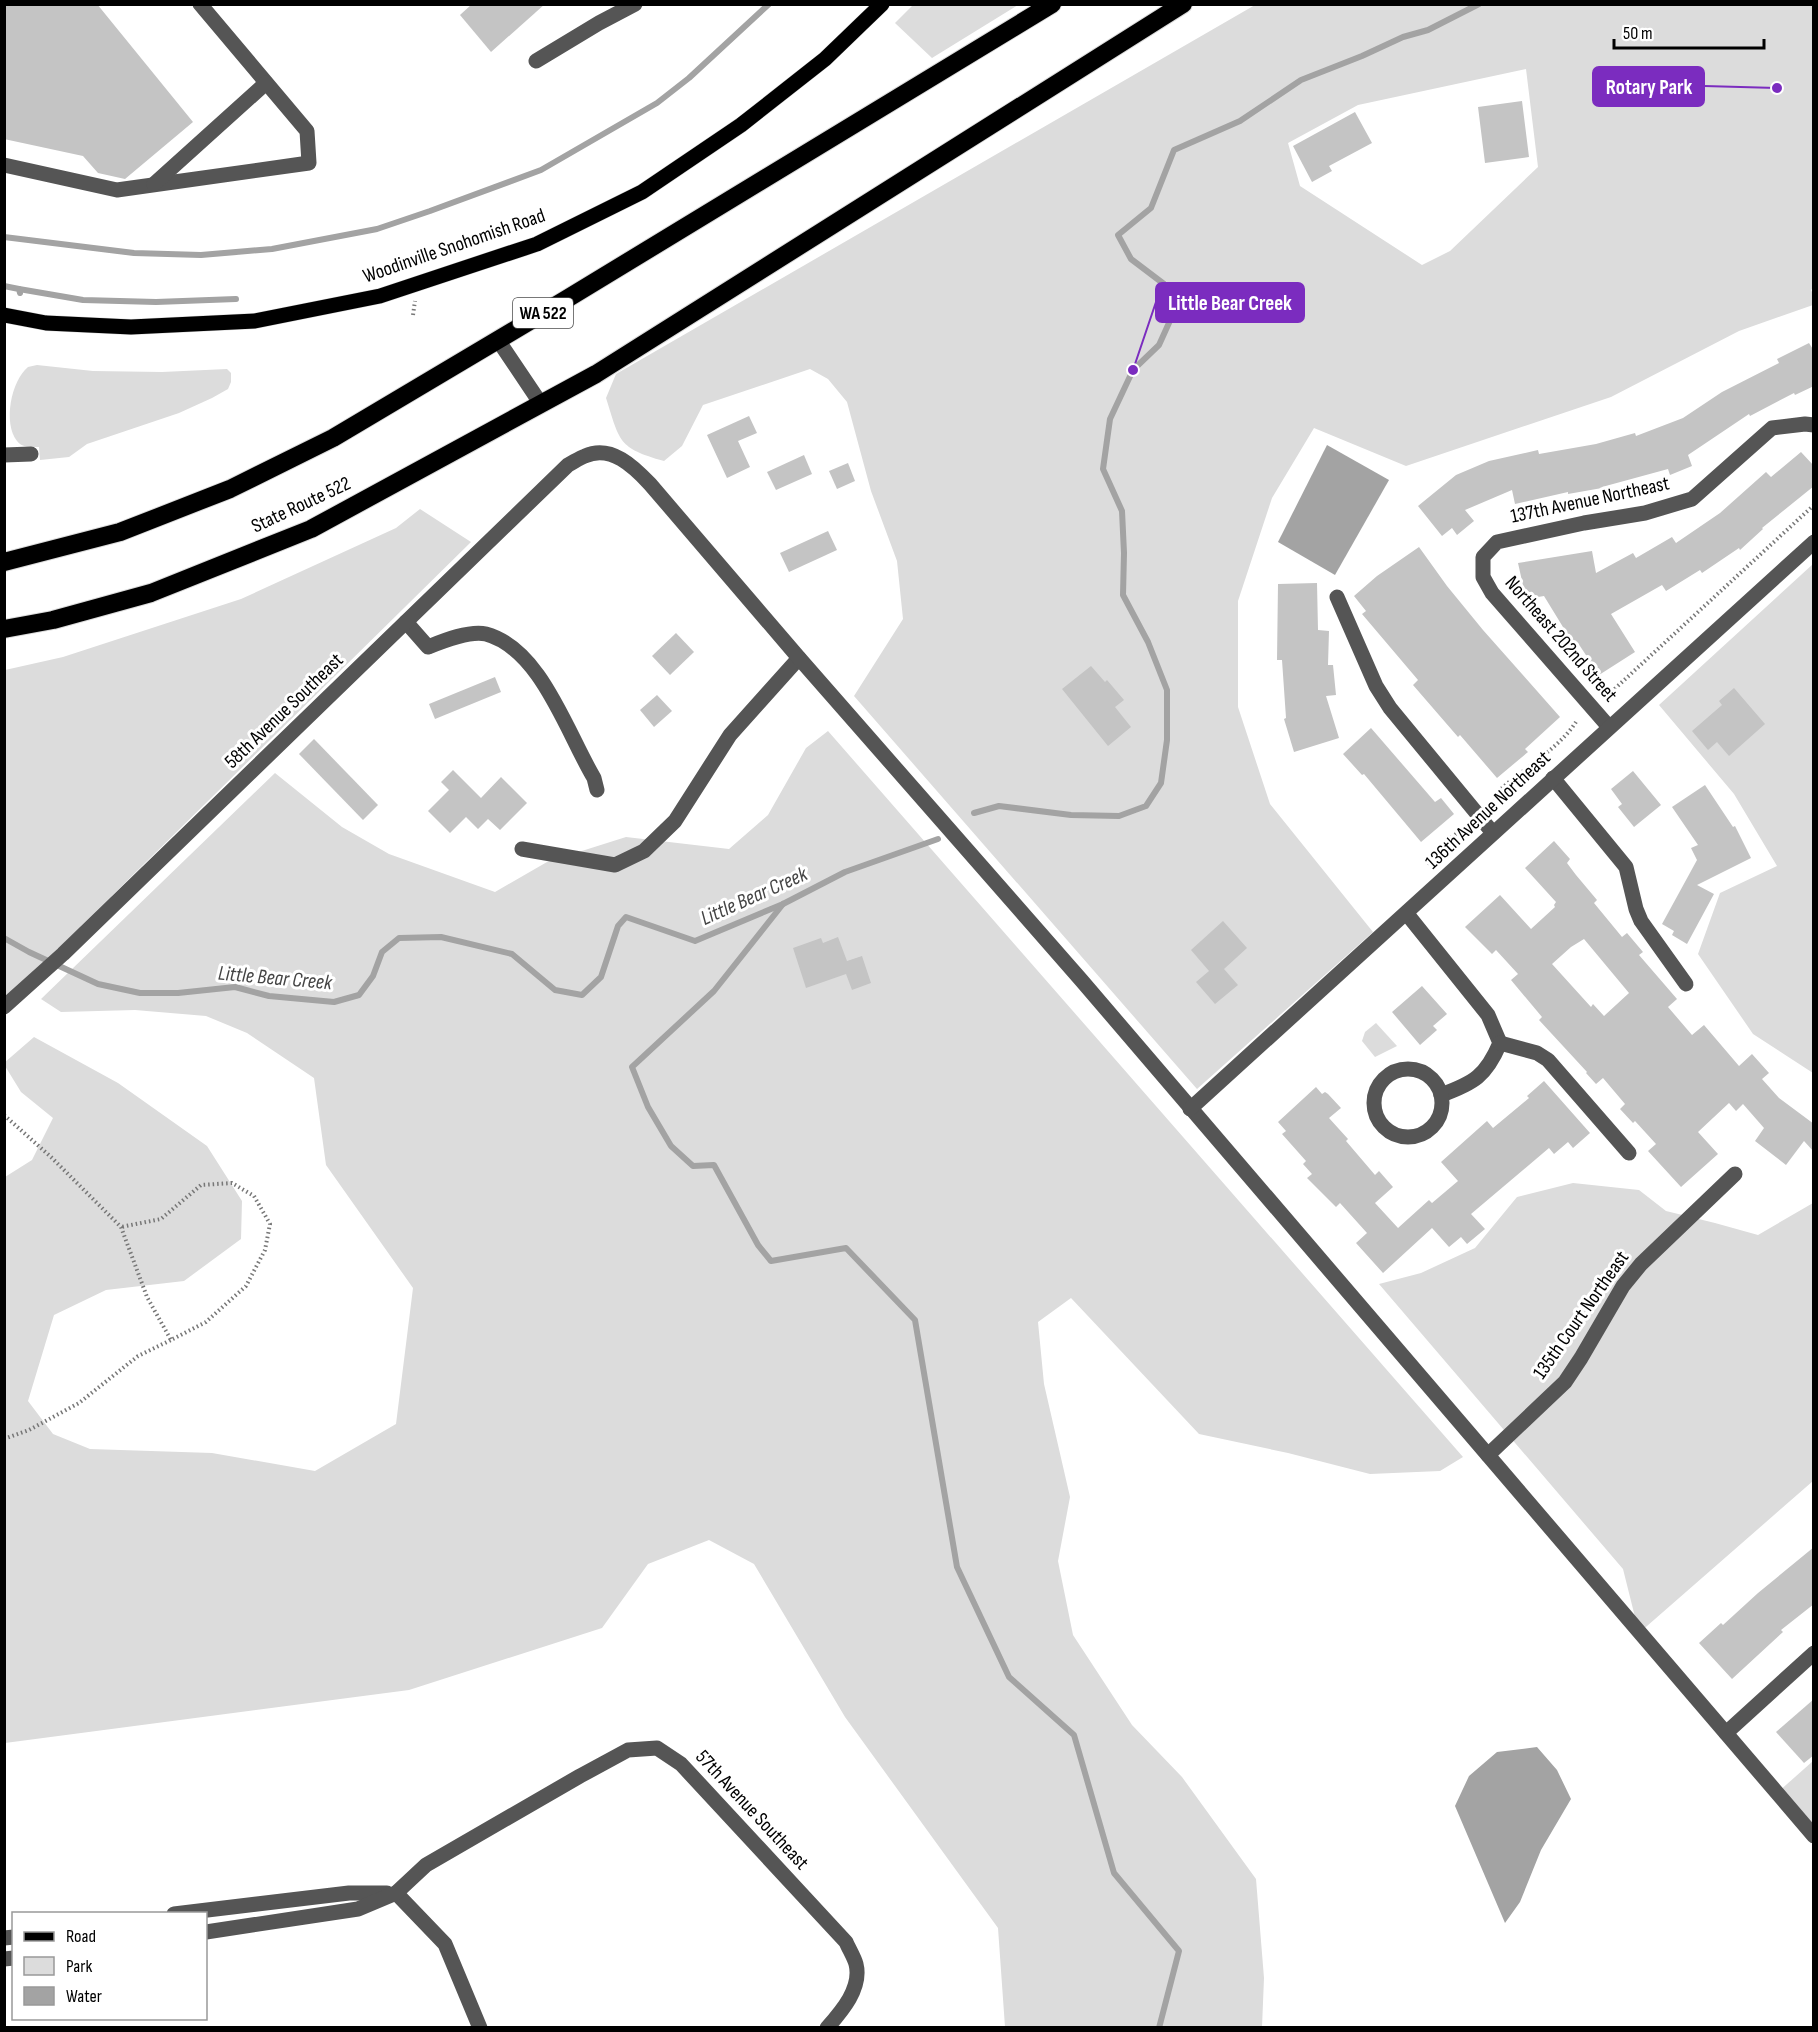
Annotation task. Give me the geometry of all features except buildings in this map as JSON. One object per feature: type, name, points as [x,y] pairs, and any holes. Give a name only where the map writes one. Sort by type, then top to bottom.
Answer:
[{"type":"highway","name":"WA 522","points":[[4,562],[120,532],[230,489],[333,438],[1052,4]]},
{"type":"highway","name":"State Route 522","points":[[4,629],[53,620],[151,592],[311,529],[596,374],[1183,4]]},
{"type":"main road","name":"Woodinville Snohomish Road","points":[[4,315],[46,323],[131,327],[255,321],[380,296],[537,244],[642,192],[741,125],[825,59],[882,4]]},
{"type":"street","points":[[4,165],[117,190],[309,163],[307,131],[200,4]]},
{"type":"street","points":[[536,61],[635,4]]},
{"type":"street","points":[[154,184],[266,83]]},
{"type":"street","points":[[498,340],[541,404]]},
{"type":"street","name":"137th Avenue Northeast","points":[[1483,577],[1483,557],[1497,542],[1584,523],[1645,513],[1692,499],[1772,428],[1814,425]]},
{"type":"street","name":"58th Avenue Southeast","points":[[4,1007],[63,954],[568,465],[585,455],[597,452],[617,456],[635,468],[799,658]]},
{"type":"street","points":[[4,455],[30,454]]},
{"type":"street","name":"136th Avenue Northeast","points":[[1190,1109],[1814,542]]},
{"type":"street","name":"Northeast 202nd Street","points":[[1483,577],[1492,593],[1609,727]]},
{"type":"street","points":[[1337,597],[1376,686],[1390,708],[1493,833]]},
{"type":"street","points":[[406,622],[428,646],[457,637],[484,634],[513,647],[541,679],[594,778],[597,790]]},
{"type":"street","points":[[522,849],[615,865],[644,851],[675,821],[730,735],[799,658],[1060,955],[1814,1836]]},
{"type":"street","points":[[1553,778],[1626,867],[1641,921],[1686,984]]},
{"type":"street","points":[[1407,914],[1488,1015],[1500,1043],[1493,1060],[1483,1073],[1467,1086],[1441,1095]]},
{"type":"street","points":[[1500,1043],[1537,1053],[1548,1059],[1629,1153]]},
{"type":"street","points":[[1398,1071],[1420,1072],[1430,1077],[1441,1095],[1442,1108],[1439,1118],[1424,1134],[1413,1137],[1402,1137],[1392,1133],[1383,1126],[1374,1107],[1375,1095],[1380,1085],[1388,1076],[1398,1071]]},
{"type":"street","name":"135th Court Northeast","points":[[1488,1455],[1565,1382],[1623,1286],[1641,1264],[1735,1174]]},
{"type":"street","points":[[1726,1733],[1814,1653]]},
{"type":"street","name":"57th Avenue Southeast","points":[[207,1932],[358,1909],[396,1893],[426,1865],[628,1750],[657,1748],[681,1764],[846,1942],[856,1965],[855,1989],[827,2028]]},
{"type":"street","points":[[191,1912],[349,1893],[396,1893],[445,1944],[480,2028]]},
{"type":"path","points":[[1608,695],[1814,506]]},
{"type":"path","points":[[1499,795],[1502,788],[1560,742],[1576,722]]},
{"type":"path","points":[[1427,864],[1449,839],[1467,826]]},
{"type":"path","points":[[4,1115],[51,1157],[121,1227],[147,1297],[171,1340]]},
{"type":"path","points":[[4,1439],[29,1430],[79,1403],[138,1356],[206,1322],[246,1286],[265,1250],[270,1224],[254,1196],[232,1183],[201,1185],[161,1219],[121,1227]]},
{"type":"green space","points":[[913,5],[1018,5],[932,58],[895,23]]},
{"type":"green space","points":[[1255,5],[1813,5],[1814,287],[1811,290],[1813,305],[1739,331],[1611,397],[1406,466],[1314,428],[1272,498],[1238,601],[1238,707],[1270,804],[1373,932],[1197,1089],[854,696],[903,619],[897,561],[871,491],[847,402],[828,379],[810,369],[703,405],[682,446],[664,461],[629,447],[618,434],[606,398],[616,374]],"holes":[[[1526,69],[1538,167],[1450,251],[1422,265],[1300,186],[1288,143],[1358,105]]]},
{"type":"green space","points":[[37,365],[93,371],[162,372],[227,369],[231,373],[231,382],[228,389],[179,413],[87,444],[69,457],[40,460],[39,447],[24,446],[19,443],[10,424],[11,402],[17,382],[28,367]]},
{"type":"green space","points":[[420,509],[471,542],[5,1001],[5,670],[63,657],[241,599],[396,528]]},
{"type":"green space","points":[[1813,564],[1813,1073],[1753,1034],[1698,954],[1720,893],[1777,866],[1734,794],[1659,705]]},
{"type":"green space","points":[[828,731],[1463,1457],[1440,1471],[1370,1474],[1199,1434],[1071,1298],[1038,1322],[1044,1384],[1070,1497],[1058,1561],[1073,1635],[1132,1725],[1182,1777],[1256,1879],[1264,1978],[1262,2027],[1005,2027],[998,1928],[845,1717],[754,1564],[709,1540],[648,1564],[602,1628],[409,1690],[5,1743],[5,1177],[32,1160],[53,1118],[21,1092],[4,1063],[34,1037],[118,1083],[207,1146],[242,1201],[241,1239],[184,1281],[106,1290],[54,1315],[28,1401],[53,1434],[90,1449],[212,1453],[315,1471],[396,1424],[413,1288],[326,1165],[314,1078],[247,1033],[206,1016],[135,1010],[61,1012],[41,999],[275,773],[342,827],[389,854],[495,892],[547,862],[626,837],[729,849],[768,815],[806,748]]},
{"type":"green space","points":[[1376,1023],[1397,1046],[1375,1057],[1362,1041],[1365,1032]]},
{"type":"green space","points":[[1573,1183],[1639,1190],[1666,1211],[1758,1235],[1813,1203],[1813,1481],[1639,1633],[1623,1569],[1379,1284],[1421,1273],[1475,1248],[1517,1197]]},
{"type":"green space","points":[[1813,1761],[1813,1835],[1777,1793]]},
{"type":"water","points":[[1327,445],[1389,480],[1335,575],[1278,542]]},
{"type":"water","points":[[1537,1747],[1557,1770],[1571,1799],[1541,1850],[1520,1902],[1505,1923],[1455,1806],[1469,1776],[1497,1752]]},
{"type":"waterway","points":[[4,237],[134,253],[201,255],[272,249],[377,229],[541,170],[657,103],[689,78],[769,4]]},
{"type":"waterway","name":"Little Bear Creek","points":[[974,813],[999,806],[1071,815],[1119,816],[1146,806],[1161,783],[1167,740],[1167,690],[1148,642],[1123,595],[1122,511],[1103,469],[1110,419],[1133,370],[1159,345],[1173,314],[1164,284],[1131,259],[1118,235],[1151,208],[1174,150],[1240,121],[1301,80],[1403,37],[1428,30],[1479,4]]},
{"type":"waterway","points":[[4,286],[19,289],[20,293]]},
{"type":"waterway","points":[[19,289],[83,300],[156,302],[236,299]]},
{"type":"waterway","name":"Little Bear Creek","points":[[4,938],[98,984],[140,993],[178,993],[235,987],[269,996],[334,1002],[359,995],[373,976],[382,952],[399,938],[441,937],[512,954],[555,990],[582,995],[601,977],[618,926],[626,917],[695,941],[783,904],[845,872],[938,839]]},
{"type":"waterway","points":[[783,904],[714,991],[632,1067],[648,1107],[671,1146],[693,1166],[714,1165],[758,1245],[771,1261],[846,1248],[915,1320],[957,1567],[1009,1677],[1074,1735],[1114,1873],[1179,1951],[1159,2028]]},
{"type":"place","name":"Rotary Park","points":[[1777,88]]},
{"type":"place","name":"Little Bear Creek","points":[[1133,370]]}]
